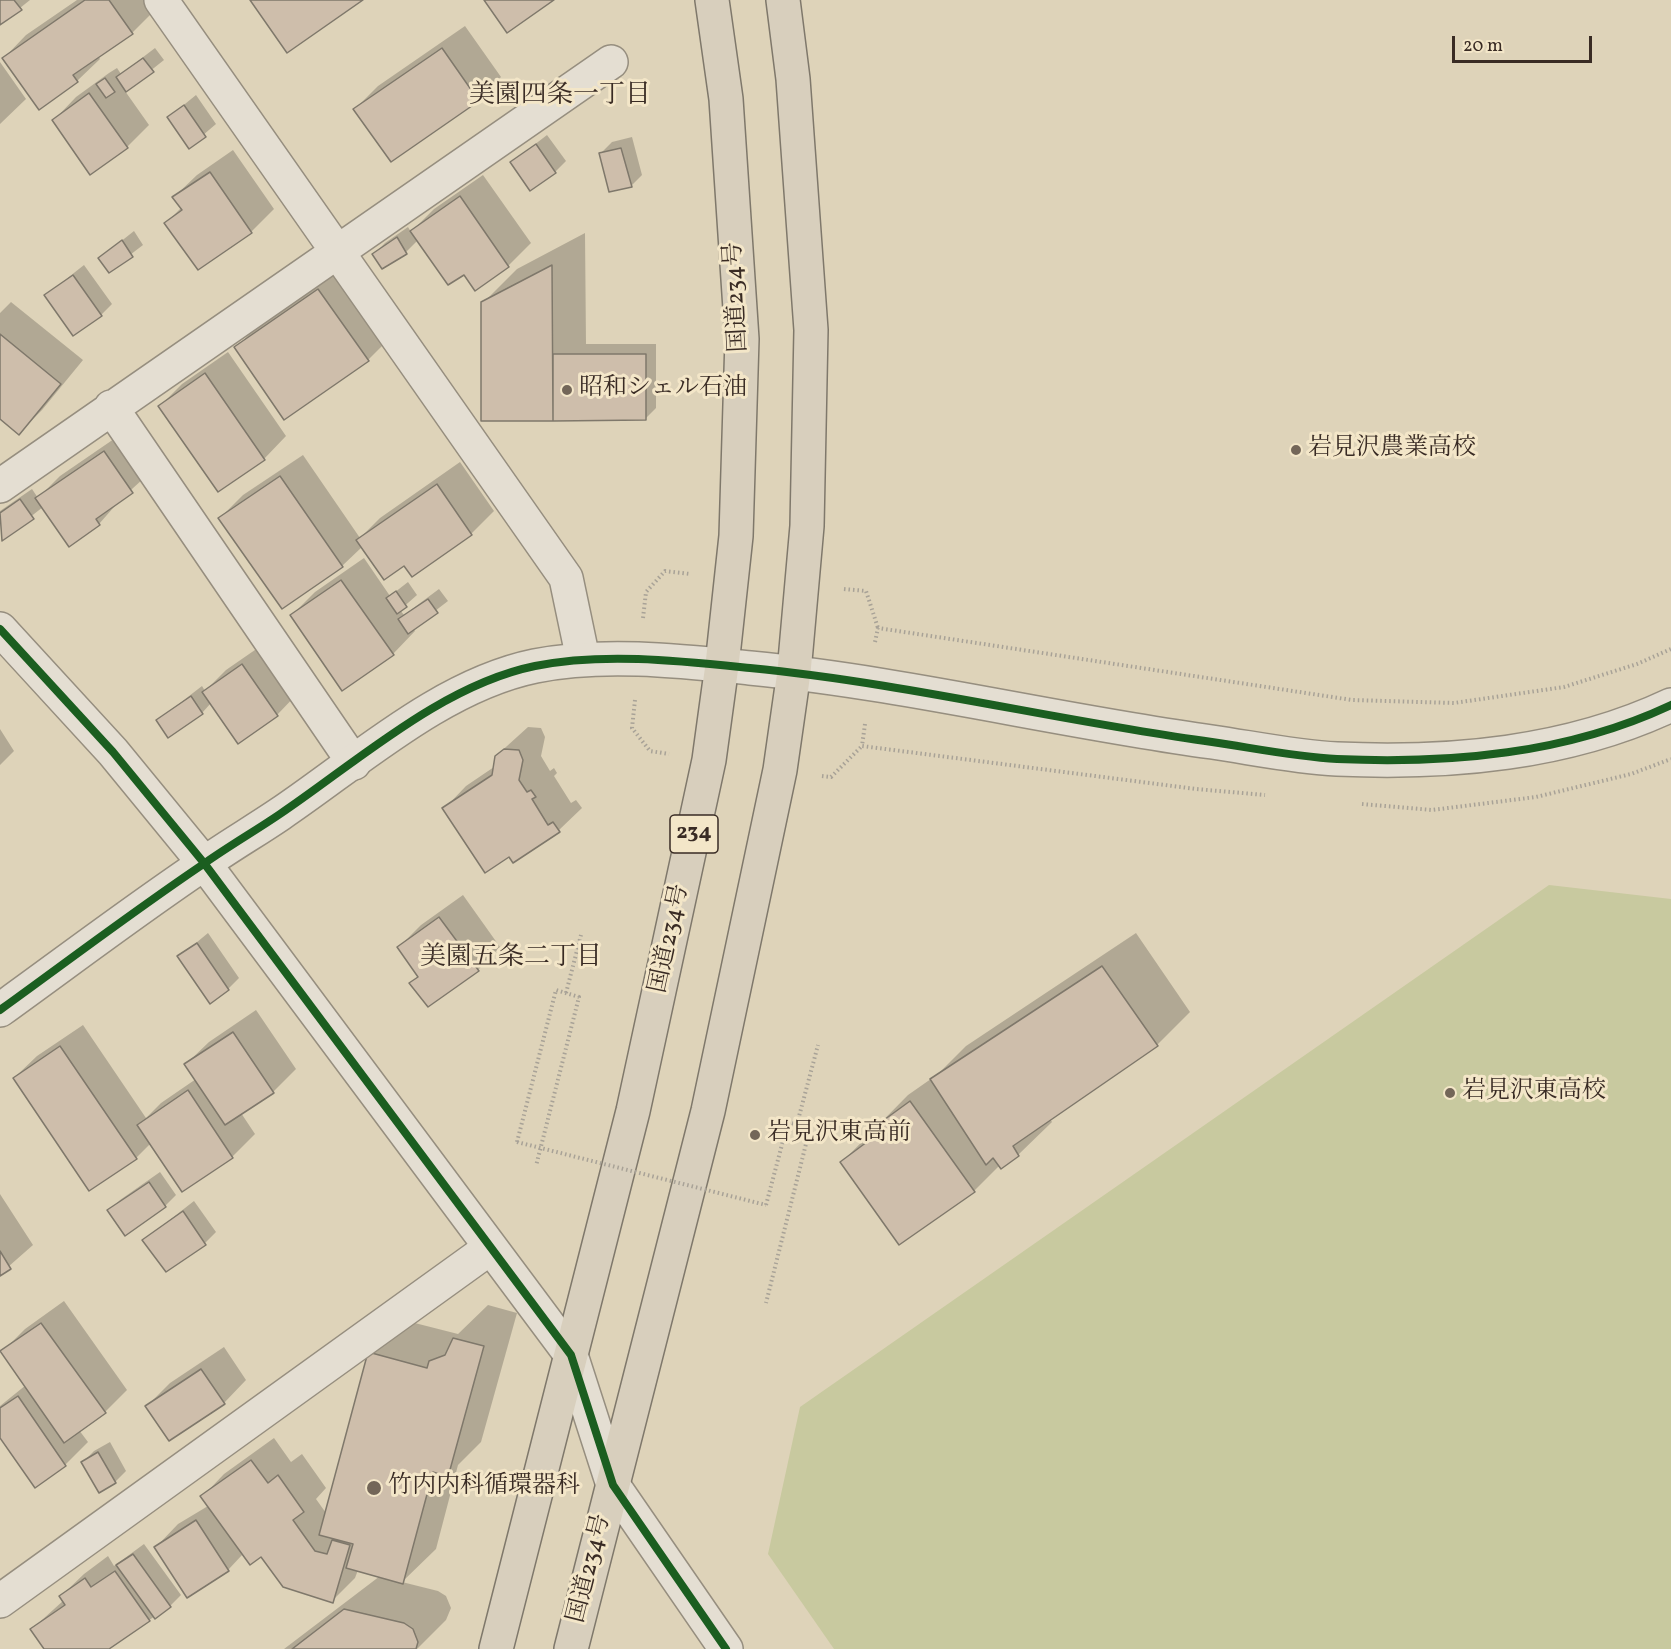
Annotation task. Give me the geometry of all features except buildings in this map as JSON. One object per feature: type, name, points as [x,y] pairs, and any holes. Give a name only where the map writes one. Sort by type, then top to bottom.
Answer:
[{"type":"highway","name":"国道234号","points":[[496,1649],[633,1111],[709,760],[722,665],[736,536],[742,339],[726,99],[712,0]]},
{"type":"highway","name":"国道234号","points":[[571,1649],[708,1111],[780,770],[794,672],[807,526],[811,330],[793,79],[783,0]]},
{"type":"street","points":[[161,0],[566,578],[583,659]]},
{"type":"street","points":[[0,486],[611,62]]},
{"type":"street","points":[[111,407],[354,763]]},
{"type":"street","points":[[0,629],[113,752],[204,863],[571,1355],[613,1485],[726,1649]]},
{"type":"street","points":[[0,1010],[204,863],[354,763],[410,722],[486,682],[531,667],[583,659],[722,665],[794,672],[1125,730],[1333,759],[1424,760],[1539,747],[1603,732],[1671,705]]},
{"type":"street","points":[[0,1601],[490,1248]]},
{"type":"path","points":[[869,684],[878,628],[1352,700],[1454,703],[1564,687],[1637,664],[1671,649]]},
{"type":"path","points":[[566,993],[581,935]]},
{"type":"path","points":[[536,1166],[579,997],[556,990],[517,1142],[766,1205],[788,1122],[810,1128],[766,1304]]},
{"type":"path","points":[[797,1125],[818,1046]]},
{"type":"green space","name":"岩見沢東高校","points":[[1549,885],[1671,899],[1671,1649],[834,1649],[768,1554],[800,1407]]},
{"type":"cycle path","points":[[0,629],[113,752],[204,863],[571,1355],[613,1485],[726,1649]]},
{"type":"cycle path","points":[[0,1010],[153,899],[280,814],[401,728],[467,690],[500,676],[535,666],[588,659],[642,659],[808,675],[924,692],[1097,724],[1290,754],[1337,759],[1422,760],[1507,752],[1591,735],[1631,722],[1671,705]]},
{"type":"place","name":"昭和シェル石油","points":[[567,390]]},
{"type":"place","name":"岩見沢農業高校","points":[[1296,450]]},
{"type":"place","name":"岩見沢東高校","points":[[1450,1093]]},
{"type":"place","name":"岩見沢東高前","points":[[755,1135]]},
{"type":"place","name":"竹内内科循環器科","points":[[374,1488]]},
{"type":"district","name":"美園四条一丁目","points":[[560,97]]},
{"type":"district","name":"美園五条二丁目","points":[[511,959]]}]
